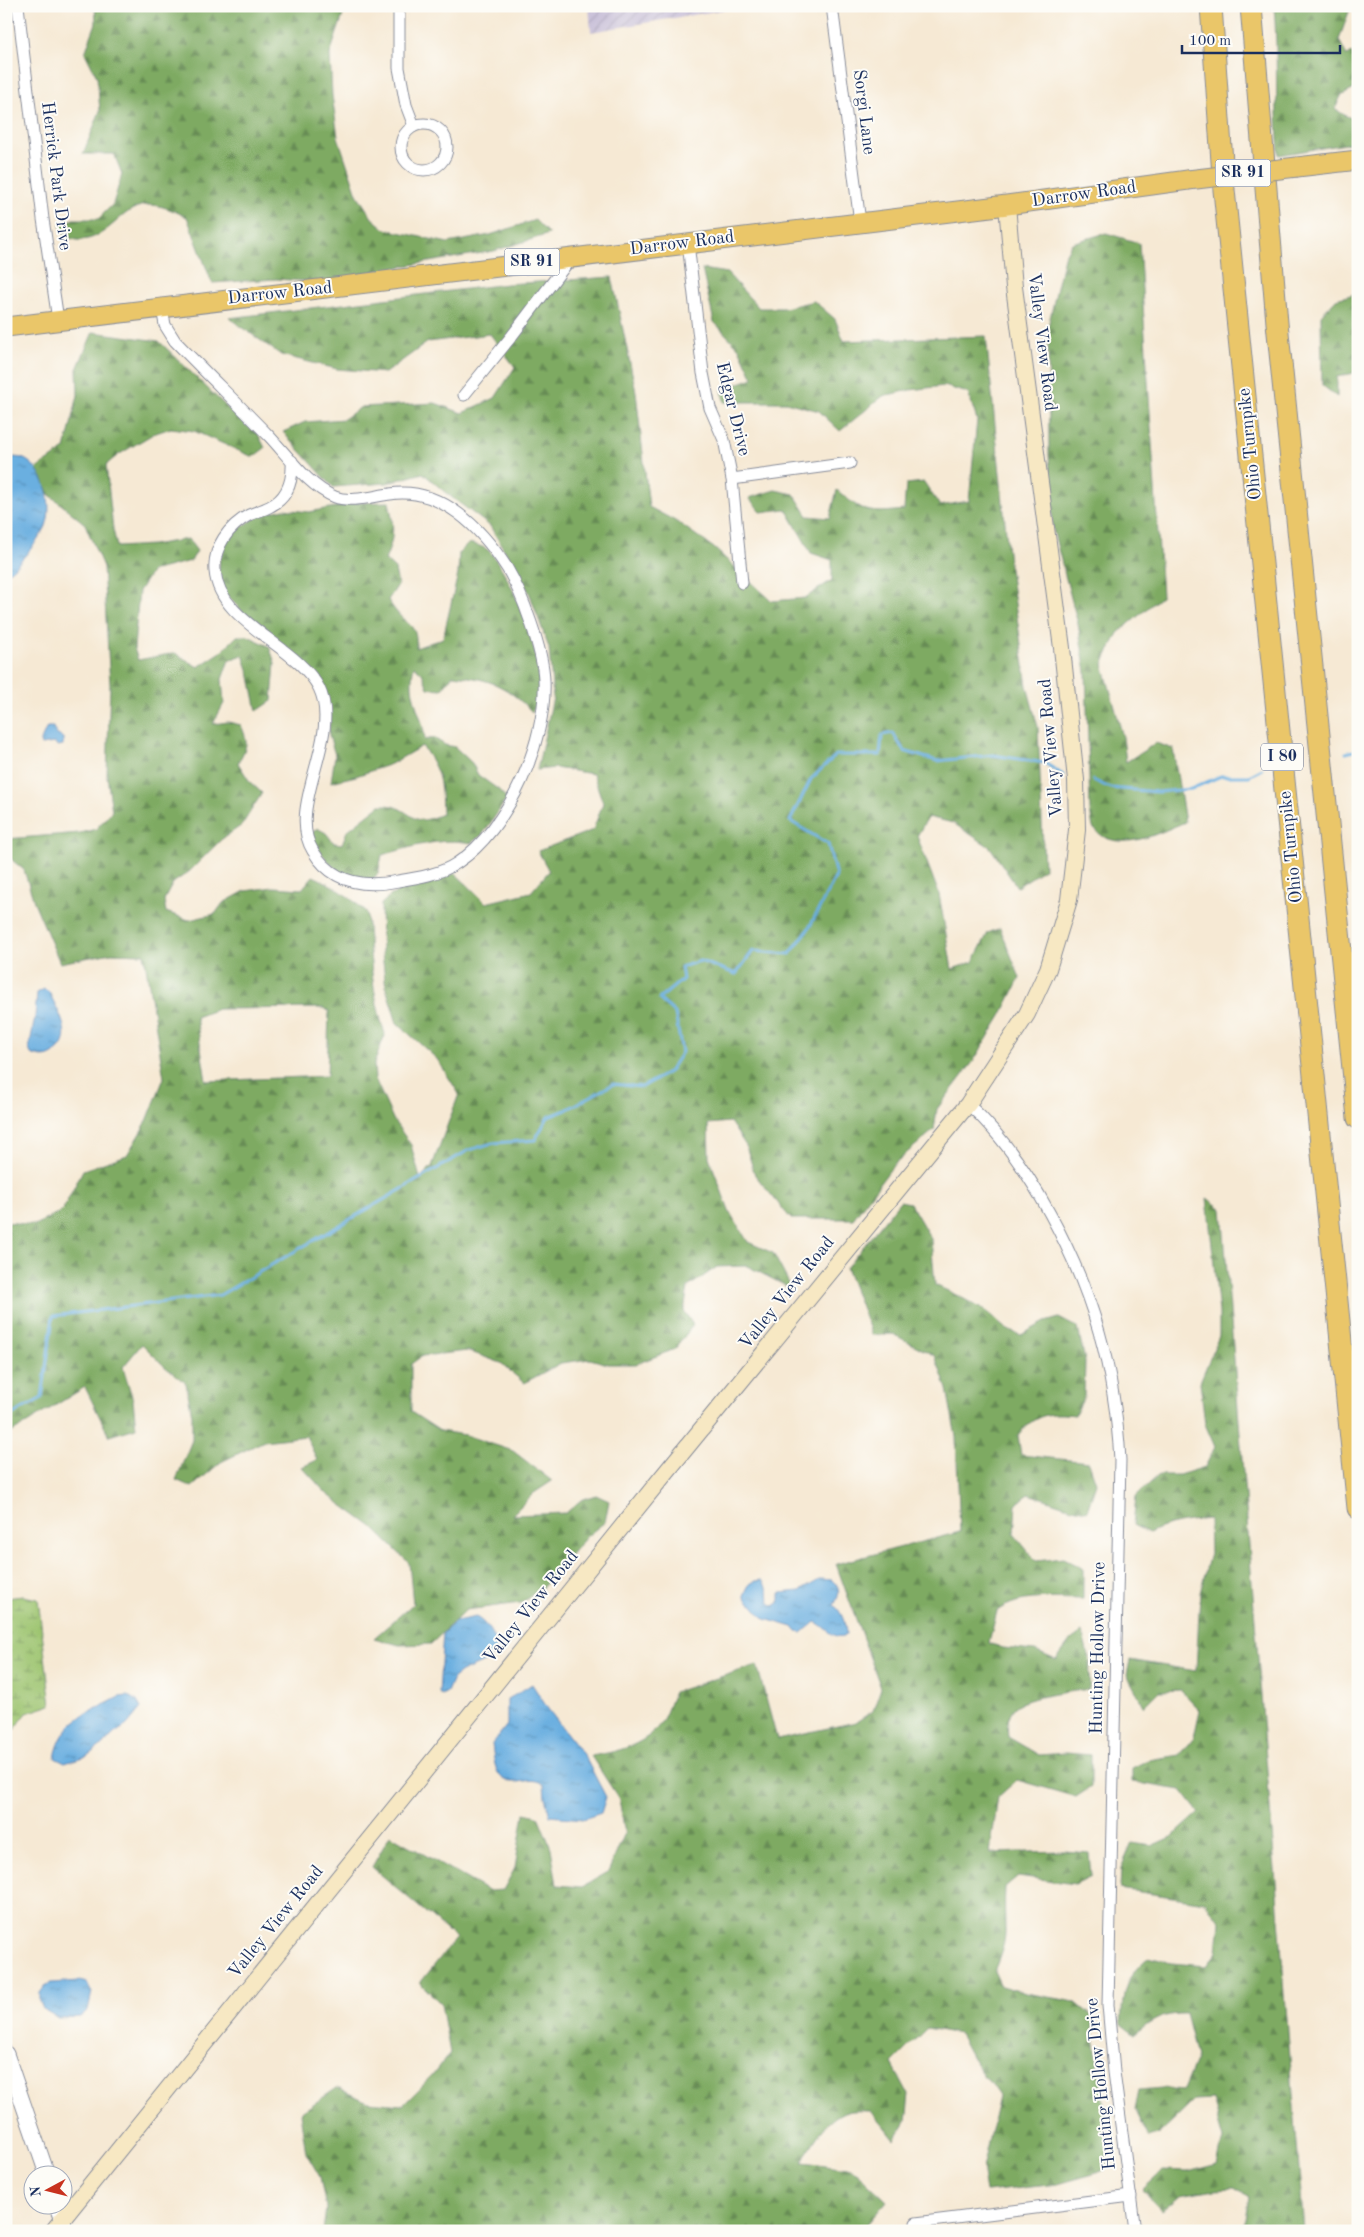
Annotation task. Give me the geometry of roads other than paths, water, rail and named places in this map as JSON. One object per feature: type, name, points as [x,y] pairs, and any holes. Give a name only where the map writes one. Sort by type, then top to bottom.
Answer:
[{"type":"highway","name":"Ohio Turnpike","points":[[1211,6],[1224,190],[1358,1508]]},
{"type":"highway","name":"I 80","points":[[1252,6],[1277,323],[1358,1118]]},
{"type":"main road","name":"Darrow Road","points":[[6,327],[1007,205],[1188,180],[1358,160]]},
{"type":"main road","name":"Valley View Road","points":[[60,2227],[130,2133],[663,1476],[968,1104],[1027,1014],[1048,969],[1069,900],[1077,830],[1076,780],[1063,658],[1014,287],[1007,205]]},
{"type":"street","name":"Herrick Park Drive","points":[[18,6],[43,218],[58,320]]},
{"type":"street","points":[[399,6],[399,68],[406,105],[414,126]]},
{"type":"street","name":"Sorgi Lane","points":[[832,6],[860,222]]},
{"type":"street","points":[[422,123],[431,124],[445,136],[446,154],[442,162],[434,168],[426,170],[416,169],[403,158],[401,149],[402,139],[406,131],[414,126],[422,123]]},
{"type":"street","name":"Edgar Drive","points":[[688,243],[703,373],[710,408],[724,440],[732,479],[742,583]]},
{"type":"street","points":[[464,395],[511,337],[571,257]]},
{"type":"street","points":[[162,308],[165,325],[175,341],[292,461],[307,477],[336,498],[359,498],[402,492],[423,495],[438,501],[455,511],[481,533],[513,580],[525,608],[543,662],[544,679],[538,730],[532,752],[508,806],[494,827],[462,860],[442,870],[387,884],[366,885],[350,882],[337,876],[322,865],[306,837],[304,820],[325,723],[324,704],[320,692],[303,668],[226,600],[217,585],[214,565],[220,544],[231,529],[245,517],[271,507],[285,493],[292,475],[292,461]]},
{"type":"street","points":[[732,479],[850,463]]},
{"type":"street","name":"Hunting Hollow Drive","points":[[968,1104],[989,1123],[1005,1142],[1034,1185],[1068,1248],[1092,1306],[1110,1375],[1116,1409],[1120,1460],[1108,2005],[1114,2072],[1135,2231]]},
{"type":"street","points":[[6,2054],[43,2164]]},
{"type":"street","points":[[916,2223],[1131,2196]]},
{"type":"street","points":[[58,2214],[60,2227]]},
{"type":"water","points":[[6,457],[22,458],[37,469],[46,487],[49,507],[46,526],[43,531],[22,559],[6,574]]},
{"type":"water","points":[[47,727],[53,727],[56,734],[63,738],[63,745],[58,746],[54,743],[41,745],[40,742]]},
{"type":"water","points":[[44,989],[49,992],[60,1015],[65,1032],[61,1047],[51,1055],[42,1057],[31,1054],[29,1049],[37,993]]},
{"type":"water","points":[[821,1579],[832,1580],[837,1586],[838,1595],[834,1605],[843,1618],[846,1635],[833,1635],[815,1622],[802,1633],[797,1632],[793,1627],[765,1619],[744,1596],[750,1584],[762,1580],[768,1589],[769,1602],[774,1606],[780,1602],[780,1593],[800,1591]]},
{"type":"water","points":[[476,1617],[491,1632],[496,1653],[484,1662],[461,1672],[453,1678],[447,1692],[442,1695],[439,1693],[443,1633],[456,1621]]},
{"type":"water","points":[[532,1684],[548,1709],[585,1757],[606,1797],[601,1813],[583,1819],[550,1816],[544,1785],[530,1780],[508,1781],[498,1773],[492,1744],[507,1725],[507,1700]]},
{"type":"water","points":[[128,1696],[137,1701],[141,1708],[127,1725],[87,1756],[65,1763],[55,1758],[58,1745],[64,1734],[78,1719],[119,1697]]},
{"type":"water","points":[[79,1981],[87,1983],[92,1992],[88,2010],[80,2017],[58,2018],[43,2009],[40,2002],[40,1993],[45,1986],[51,1983]]},
{"type":"waterway","points":[[6,1418],[42,1398],[53,1316],[220,1295],[469,1150],[493,1143],[535,1140],[548,1117],[566,1110],[613,1084],[642,1087],[669,1072],[682,1052],[675,1013],[659,999],[683,979],[681,967],[700,961],[736,974],[753,951],[790,954],[809,928],[836,876],[828,844],[790,821],[811,779],[836,755],[880,755],[882,735],[893,733],[904,751],[937,761],[993,755],[1045,763],[1063,775]]},
{"type":"waterway","points":[[1346,753],[1358,750]]},
{"type":"waterway","points":[[1093,780],[1110,788],[1158,792],[1191,789],[1221,776],[1249,776],[1262,769]]}]
